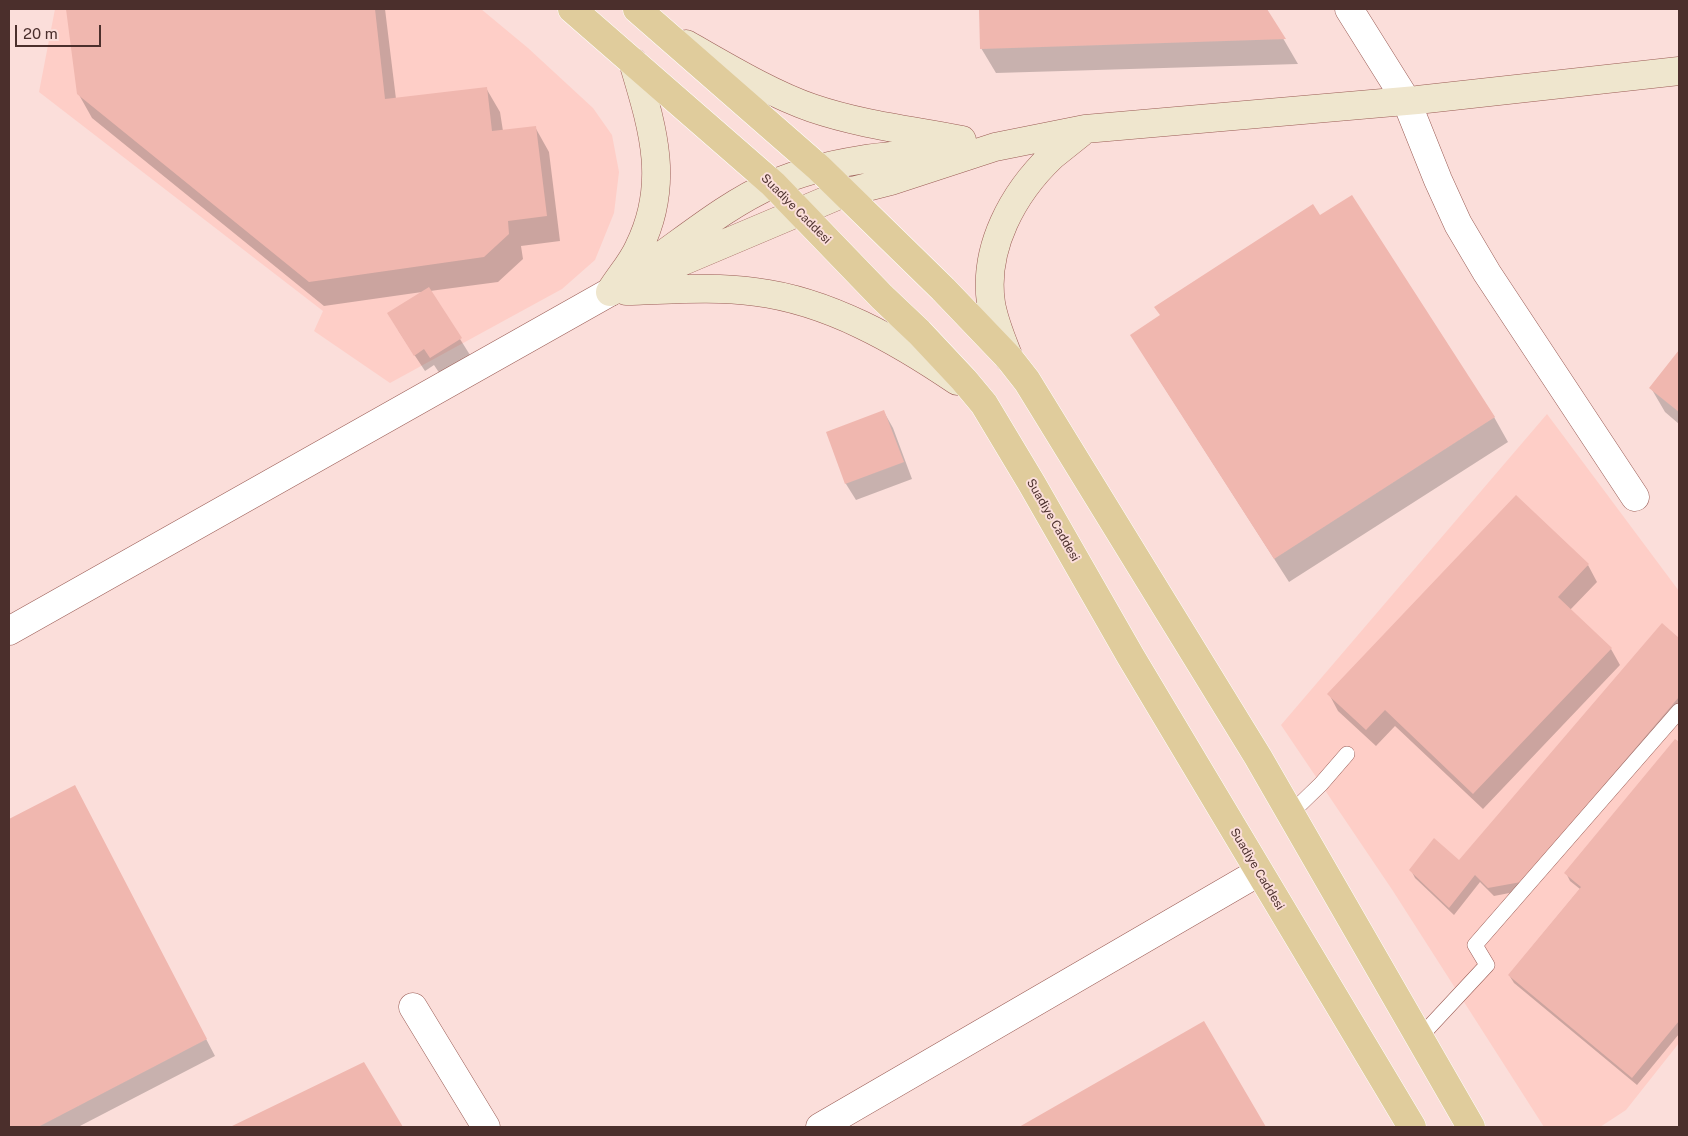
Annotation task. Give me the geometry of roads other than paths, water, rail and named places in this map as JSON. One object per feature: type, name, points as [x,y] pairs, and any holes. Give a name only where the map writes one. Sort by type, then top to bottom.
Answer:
[{"type":"main road","name":"Suadiye Caddesi","points":[[572,9],[773,184],[882,297],[919,332],[984,404],[1131,657],[1412,1127]]},
{"type":"main road","points":[[637,9],[819,168],[943,289],[1009,358],[1027,381],[1253,749],[1470,1127]]},
{"type":"main road","points":[[662,31],[735,71],[810,107],[878,126],[934,134],[995,147]]},
{"type":"main road","points":[[610,292],[639,248],[653,206],[657,179],[656,156],[651,124],[633,62]]},
{"type":"main road","points":[[610,292],[730,207],[773,184],[819,168],[883,156],[995,147],[1085,129],[1406,100],[1679,71]]},
{"type":"main road","points":[[1009,358],[991,302],[990,279],[992,257],[1000,231],[1011,209],[1028,184],[1052,157],[1085,129]]},
{"type":"main road","points":[[610,292],[844,193],[891,181],[995,147]]},
{"type":"main road","points":[[610,292],[735,290],[758,292],[802,302],[839,315],[874,331],[926,360],[973,392]]},
{"type":"street","points":[[1350,9],[1406,100],[1458,224],[1487,273],[1635,497]]},
{"type":"street","points":[[9,631],[610,292]]},
{"type":"street","points":[[820,1127],[1259,872]]},
{"type":"street","points":[[413,1007],[486,1127]]},
{"type":"lane","points":[[1418,1038],[1487,965],[1475,945],[1679,711]]},
{"type":"lane","points":[[1290,814],[1321,784],[1347,754]]}]
